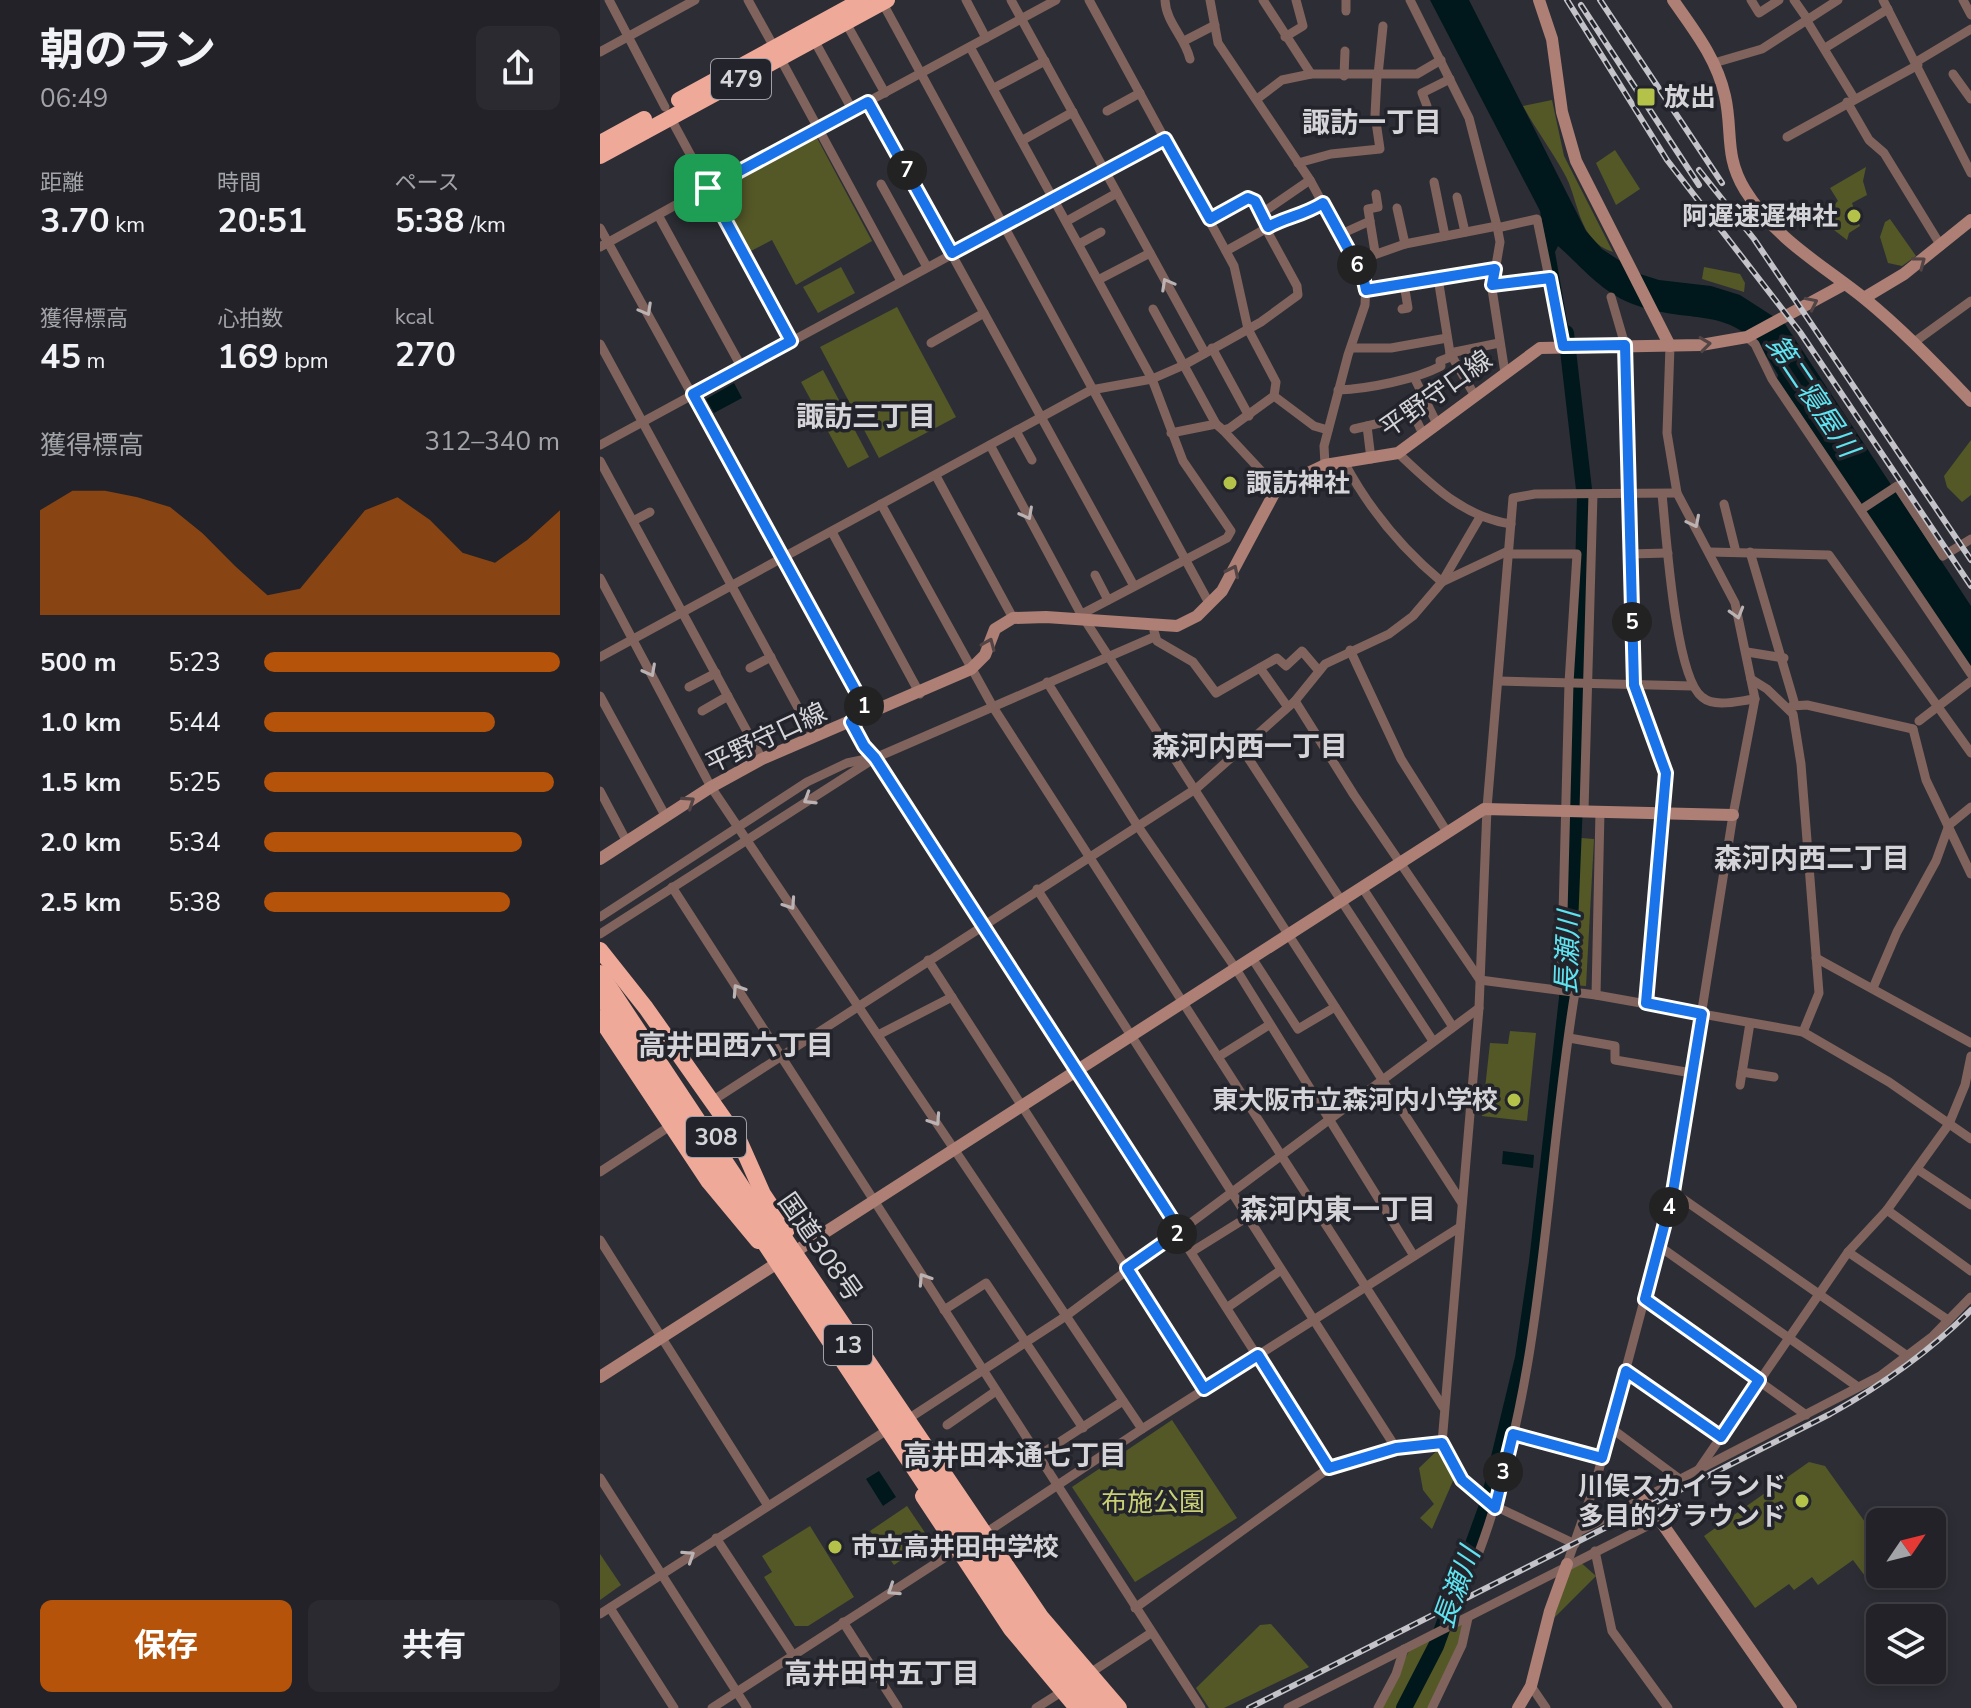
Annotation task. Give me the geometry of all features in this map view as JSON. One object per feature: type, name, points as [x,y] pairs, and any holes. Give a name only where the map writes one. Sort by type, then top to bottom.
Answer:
[{"type":"highway","name":"479","points":[[600,143],[668,112],[777,53],[862,0]]},
{"type":"highway","name":"479","points":[[777,53],[814,40],[883,1]]},
{"type":"highway","name":"479","points":[[600,156],[668,112]]},
{"type":"highway","points":[[600,950],[739,1140],[763,1194]]},
{"type":"highway","points":[[600,956],[719,1124],[791,1237],[796,1251]]},
{"type":"highway","name":"国道308号","points":[[600,965],[796,1251],[984,1535],[1087,1675],[1119,1708]]},
{"type":"highway","name":"13","points":[[600,973],[1009,1589],[1059,1655],[1107,1708]]},
{"type":"highway","name":"13","points":[[600,995],[976,1562],[1043,1652],[1091,1708]]},
{"type":"highway","name":"国道308号","points":[[600,1004],[884,1432],[956,1550],[1011,1629],[1077,1708]]},
{"type":"highway","points":[[600,1018],[709,1182],[762,1245]]},
{"type":"highway","points":[[600,1036],[710,1198],[738,1227],[762,1245]]},
{"type":"street","points":[[609,0],[791,341]]},
{"type":"street","points":[[600,52],[678,4],[695,0]]},
{"type":"street","points":[[748,0],[901,281]]},
{"type":"street","points":[[966,0],[986,38]]},
{"type":"street","points":[[1011,0],[1150,253],[1249,416]]},
{"type":"street","points":[[604,245],[1056,0]]},
{"type":"street","points":[[1089,0],[1234,266],[1248,329],[1276,382],[1274,396],[1249,416],[1220,427],[1171,433]]},
{"type":"street","points":[[1165,0],[1166,13],[1184,41],[1190,59]]},
{"type":"street","points":[[1210,0],[1218,43],[1310,180],[1363,276],[1365,305],[1338,390],[1328,430],[1325,465]]},
{"type":"street","points":[[1263,0],[1311,74]]},
{"type":"street","points":[[1285,37],[1303,26],[1296,0]]},
{"type":"street","points":[[1410,0],[1469,118],[1497,227],[1500,242],[1492,285],[1505,373]]},
{"type":"street","points":[[1518,1708],[1531,1686],[1550,1611],[1580,1531],[1602,1458],[1673,1192],[1733,815],[1755,699],[1735,603],[1677,493],[1667,433],[1670,346],[1583,178],[1570,145],[1552,39],[1539,0]]},
{"type":"street","points":[[1673,0],[1714,63],[1726,100],[1729,151],[1742,185],[1783,238],[1864,298],[1971,401]]},
{"type":"street","points":[[1751,0],[1759,13],[1779,0]]},
{"type":"street","points":[[1794,0],[1825,48],[1869,140],[1884,153],[1941,246]]},
{"type":"street","points":[[1714,63],[1762,49],[1838,0]]},
{"type":"street","points":[[1963,0],[1971,15]]},
{"type":"street","points":[[883,1],[1209,603]]},
{"type":"street","points":[[1825,48],[1885,4],[1971,173]]},
{"type":"street","points":[[846,23],[885,93]]},
{"type":"street","points":[[1184,41],[1215,25]]},
{"type":"street","points":[[1298,163],[1331,154],[1380,149],[1375,115],[1383,26]]},
{"type":"street","points":[[1787,137],[1971,29]]},
{"type":"street","points":[[814,40],[853,111]]},
{"type":"street","points":[[970,47],[1152,379],[1171,433],[1203,494],[1231,531],[1227,538],[1108,600],[1079,619]]},
{"type":"street","points":[[1344,76],[1345,51]]},
{"type":"street","points":[[1257,99],[1282,80],[1311,74],[1417,74],[1441,60]]},
{"type":"street","points":[[994,88],[1045,61]]},
{"type":"street","points":[[1953,74],[1971,99]]},
{"type":"street","points":[[1427,106],[1422,93],[1450,79]]},
{"type":"street","points":[[1107,111],[1140,93]]},
{"type":"street","points":[[868,102],[1134,586]]},
{"type":"street","points":[[1023,140],[1073,112]]},
{"type":"street","points":[[600,445],[1165,139]]},
{"type":"street","points":[[1262,213],[1310,180]]},
{"type":"street","points":[[1434,182],[1445,236]]},
{"type":"street","points":[[881,184],[927,267]]},
{"type":"street","points":[[1067,221],[1117,193]]},
{"type":"street","points":[[1375,252],[1368,209],[1378,207],[1376,194]]},
{"type":"street","points":[[1457,197],[1465,232]]},
{"type":"street","points":[[600,657],[1091,390],[1152,379],[1184,365],[1248,329],[1298,295],[1297,286],[1255,201],[1248,198],[1210,219]]},
{"type":"street","points":[[1226,251],[1285,218],[1298,218],[1323,203]]},
{"type":"street","points":[[1397,208],[1405,244]]},
{"type":"street","points":[[658,215],[742,368]]},
{"type":"street","points":[[1354,262],[1375,252],[1405,244],[1537,219],[1550,278],[1559,292],[1567,346]]},
{"type":"street","points":[[1864,298],[1941,246],[1971,220]]},
{"type":"street","points":[[1339,235],[1370,221]]},
{"type":"street","points":[[600,228],[604,245],[693,394],[869,715]]},
{"type":"street","points":[[1079,244],[1101,232]]},
{"type":"street","points":[[1098,280],[1150,253]]},
{"type":"street","points":[[1366,290],[1495,269]]},
{"type":"street","points":[[1438,278],[1452,354],[1475,396]]},
{"type":"street","points":[[1492,285],[1550,278]]},
{"type":"street","points":[[1404,284],[1408,308]]},
{"type":"street","name":"平野守口線","points":[[1277,488],[1325,465],[1398,453],[1540,348],[1670,346],[1747,337],[1843,285]]},
{"type":"street","points":[[1611,297],[1625,345],[1626,494],[1634,685],[1666,773],[1646,1003]]},
{"type":"street","points":[[1913,343],[1971,301]]},
{"type":"street","points":[[600,934],[875,758],[993,707],[1154,631],[1181,626],[1209,603],[1228,581],[1277,488],[1220,427],[1153,309]]},
{"type":"street","points":[[931,343],[984,313]]},
{"type":"street","points":[[1747,337],[1755,344],[1772,379],[1971,674]]},
{"type":"street","points":[[1351,348],[1391,348],[1447,338]]},
{"type":"street","points":[[1338,390],[1357,390],[1400,378],[1415,379],[1431,373],[1441,366],[1440,361],[1452,354],[1499,343]]},
{"type":"street","points":[[600,344],[814,737]]},
{"type":"street","points":[[1415,379],[1437,424]]},
{"type":"street","points":[[1274,396],[1314,426],[1328,430]]},
{"type":"street","points":[[1408,403],[1423,434]]},
{"type":"street","points":[[1354,429],[1380,423]]},
{"type":"street","points":[[1367,426],[1371,459]]},
{"type":"street","points":[[1016,431],[1032,460]]},
{"type":"street","points":[[990,445],[1079,619],[1197,788],[1462,1203]]},
{"type":"street","points":[[1398,453],[1431,484],[1480,517],[1511,524]]},
{"type":"street","points":[[600,461],[762,759]]},
{"type":"street","points":[[1344,462],[1376,515],[1409,555],[1442,582]]},
{"type":"street","points":[[936,476],[1013,618]]},
{"type":"street","points":[[1862,509],[1897,486],[1943,556],[1971,539]]},
{"type":"street","points":[[1575,1544],[1482,1500],[1462,1480],[1442,1443],[1479,1008],[1487,808],[1513,498],[1535,494],[1677,493]]},
{"type":"street","points":[[1584,810],[1588,684],[1588,494]]},
{"type":"street","points":[[1662,494],[1678,626],[1692,686],[1702,697],[1714,703],[1755,699]]},
{"type":"street","points":[[881,504],[993,707],[1443,1407]]},
{"type":"street","points":[[1724,504],[1736,552]]},
{"type":"street","points":[[633,521],[650,512]]},
{"type":"street","points":[[712,1101],[1197,788],[1291,704],[1319,671],[1350,650],[1389,634],[1413,616],[1442,582],[1480,517]]},
{"type":"street","points":[[832,532],[920,694]]},
{"type":"street","points":[[1442,582],[1508,552],[1577,554],[1569,683],[1561,990]]},
{"type":"street","points":[[1710,552],[1829,555],[1971,753]]},
{"type":"street","points":[[1750,552],[1784,658],[1801,764],[1819,993],[1803,1032]]},
{"type":"street","points":[[1629,554],[1668,553]]},
{"type":"street","points":[[1095,575],[1108,600]]},
{"type":"street","points":[[600,578],[711,787],[1142,1429]]},
{"type":"street","points":[[971,669],[985,655],[995,629],[1013,618],[1079,619],[1154,631],[1193,662],[1216,693],[1277,658],[1286,666],[1302,651],[1319,671]]},
{"type":"street","points":[[1350,650],[1401,759],[1447,832]]},
{"type":"street","points":[[1747,652],[1784,658]]},
{"type":"street","points":[[750,668],[771,657]]},
{"type":"street","points":[[1260,668],[1291,704],[1480,980],[1646,1003],[1803,1032],[1889,1082],[1971,1139]]},
{"type":"street","name":"平野守口線","points":[[600,859],[711,787],[762,759],[920,694],[971,669]]},
{"type":"street","points":[[689,687],[716,673]]},
{"type":"street","points":[[1751,679],[1791,706],[1918,724],[1971,681]]},
{"type":"street","points":[[1498,681],[1692,686]]},
{"type":"street","points":[[1047,682],[1137,825],[1236,969],[1414,1256]]},
{"type":"street","points":[[600,696],[666,817]]},
{"type":"street","points":[[702,711],[728,696]]},
{"type":"street","points":[[851,722],[1193,1251],[1329,1468]]},
{"type":"street","points":[[1918,724],[1926,780],[1971,874]]},
{"type":"street","points":[[1241,747],[1433,1041]]},
{"type":"street","points":[[600,917],[807,782],[847,763],[875,758]]},
{"type":"street","points":[[600,791],[627,842]]},
{"type":"street","points":[[1873,988],[1897,932],[1936,861],[1949,825],[1971,807]]},
{"type":"street","points":[[600,1377],[1021,1104],[1487,808],[1733,815]]},
{"type":"street","points":[[1596,995],[1600,811]]},
{"type":"street","points":[[672,887],[1201,1708]]},
{"type":"street","points":[[1362,887],[1453,1027]]},
{"type":"street","points":[[1037,889],[1396,1448]]},
{"type":"street","points":[[1252,958],[1298,1029],[1335,1007]]},
{"type":"street","points":[[1816,958],[1971,1043]]},
{"type":"street","points":[[928,960],[1204,1389]]},
{"type":"street","points":[[1479,1552],[1495,1508],[1524,1388],[1542,1268],[1575,992]]},
{"type":"street","points":[[878,1035],[952,997]]},
{"type":"street","points":[[908,1419],[1066,1316],[1127,1268],[1231,1195],[1381,1078],[1479,1008]]},
{"type":"street","points":[[1740,1085],[1750,1023]]},
{"type":"street","points":[[1218,1057],[1269,1025]]},
{"type":"street","points":[[1569,1038],[1615,1046],[1615,1060],[1692,1073]]},
{"type":"street","points":[[1699,1469],[1819,1292],[1848,1252],[1887,1210],[1949,1124],[1970,1074],[1971,1056]]},
{"type":"street","points":[[1742,1072],[1774,1077]]},
{"type":"street","points":[[600,1172],[664,1130]]},
{"type":"street","points":[[1917,1169],[1971,1205]]},
{"type":"street","points":[[1673,1192],[1906,1355]]},
{"type":"street","points":[[1887,1210],[1971,1271]]},
{"type":"street","points":[[1193,1251],[1246,1218]]},
{"type":"street","points":[[712,1708],[1460,1227]]},
{"type":"street","points":[[600,1240],[768,1506]]},
{"type":"street","points":[[1659,1246],[1858,1387]]},
{"type":"street","points":[[1848,1252],[1948,1320]]},
{"type":"street","points":[[1228,1307],[1281,1270]]},
{"type":"street","points":[[944,1310],[986,1283],[1083,1428]]},
{"type":"street","points":[[1580,1531],[1858,1387],[1906,1355],[1971,1297]]},
{"type":"street","points":[[1645,1299],[1806,1415]]},
{"type":"street","points":[[1626,1371],[1721,1437]]},
{"type":"street","points":[[947,1425],[960,1419],[996,1391]]},
{"type":"street","points":[[1038,1456],[1123,1401]]},
{"type":"street","points":[[1611,1428],[1681,1480]]},
{"type":"street","points":[[600,1614],[884,1432]]},
{"type":"street","points":[[1513,1434],[1602,1458]]},
{"type":"street","points":[[1135,1608],[1329,1468],[1396,1448],[1442,1443]]},
{"type":"street","points":[[600,1478],[747,1708]]},
{"type":"street","points":[[1645,1499],[1791,1708]]},
{"type":"street","points":[[1288,1708],[1659,1520]]},
{"type":"street","points":[[716,1538],[793,1655]]},
{"type":"street","points":[[1595,1551],[1612,1631],[1668,1708]]},
{"type":"street","points":[[610,1608],[674,1708]]},
{"type":"street","points":[[1432,1708],[1462,1645],[1468,1618]]},
{"type":"street","points":[[843,1622],[898,1708]]},
{"type":"street","points":[[1087,1675],[1151,1633]]},
{"type":"street","points":[[1378,1708],[1396,1674],[1404,1649]]},
{"type":"street","points":[[1531,1686],[1546,1708]]},
{"type":"street","points":[[1036,1708],[1063,1691]]},
{"type":"green space","points":[[1552,100],[1564,156],[1613,252],[1592,239],[1564,173],[1523,106]]},
{"type":"green space","points":[[812,137],[817,138],[872,241],[796,285],[772,240],[749,252],[717,193],[718,188]]},
{"type":"green space","points":[[1615,150],[1640,189],[1616,205],[1596,163]]},
{"type":"green space","points":[[1866,167],[1863,181],[1867,195],[1852,203],[1860,226],[1849,233],[1847,240],[1820,219],[1838,201],[1830,188]]},
{"type":"green space","points":[[1890,219],[1916,256],[1902,266],[1888,263],[1880,237],[1885,222]]},
{"type":"green space","points":[[841,267],[855,293],[818,313],[803,287]]},
{"type":"green space","points":[[1704,267],[1740,274],[1745,283],[1744,292],[1702,279]]},
{"type":"green space","points":[[897,307],[956,417],[879,458],[820,347]]},
{"type":"green space","points":[[823,370],[869,457],[848,468],[801,382]]},
{"type":"green space","points":[[1971,440],[1971,495],[1962,502],[1947,487],[1944,476]]},
{"type":"green space","points":[[1581,838],[1594,839],[1586,986],[1572,985]]},
{"type":"green space","points":[[1510,1031],[1536,1033],[1527,1121],[1482,1116],[1490,1043],[1508,1044]]},
{"type":"green space","name":"布施公園","points":[[1172,1420],[1237,1518],[1135,1582],[1072,1487]]},
{"type":"green space","points":[[1441,1447],[1456,1474],[1432,1529],[1420,1518],[1434,1504],[1423,1490],[1419,1468]]},
{"type":"green space","name":"川俣スカイランド 多目的グラウンド","points":[[1809,1462],[1825,1466],[1866,1523],[1866,1577],[1853,1560],[1818,1585],[1812,1577],[1794,1590],[1789,1584],[1755,1608],[1704,1536]]},
{"type":"green space","points":[[907,1506],[930,1540],[894,1565],[870,1531]]},
{"type":"green space","points":[[810,1526],[854,1597],[808,1626],[795,1626],[764,1577],[772,1572],[762,1556]]},
{"type":"green space","points":[[600,1554],[621,1585],[600,1600]]},
{"type":"green space","points":[[1579,1561],[1596,1576],[1554,1618],[1572,1564]]},
{"type":"green space","points":[[1271,1624],[1309,1667],[1224,1708],[1209,1708],[1196,1688],[1260,1625]]},
{"type":"green space","points":[[1463,1624],[1459,1644],[1428,1708],[1381,1708],[1409,1651]]},
{"type":"water","name":"第二寝屋川","points":[[1430,0],[1469,0],[1586,231],[1602,249],[1640,274],[1659,280],[1711,286],[1740,295],[1785,324],[1971,606],[1971,667],[1777,379],[1778,375],[1762,351],[1746,334],[1713,320],[1653,310],[1619,298],[1600,285],[1558,246],[1555,252],[1571,343],[1566,349],[1540,211]]},
{"type":"water","points":[[734,383],[742,398],[714,413],[706,399]]},
{"type":"water","points":[[1503,1151],[1534,1155],[1533,1168],[1502,1164]]},
{"type":"water","points":[[879,1471],[896,1497],[883,1506],[866,1479]]},
{"type":"waterway","name":"長瀬川","points":[[1404,1708],[1436,1646],[1488,1503],[1523,1358],[1537,1262],[1567,998],[1580,680],[1585,498],[1566,333]]},
{"type":"railway","points":[[1567,0],[1667,160],[1800,332],[1971,586]]},
{"type":"railway","points":[[1600,0],[1722,183]]},
{"type":"railway","points":[[1581,5],[1699,185]]},
{"type":"railway","points":[[1699,170],[1754,239],[1971,560]]},
{"type":"railway","points":[[1249,1708],[1830,1414],[1904,1367],[1971,1310]]},
{"type":"place","name":"放出","points":[[1646,97]]},
{"type":"place","name":"阿遅速遅神社","points":[[1854,216]]},
{"type":"place","name":"諏訪神社","points":[[1230,483]]},
{"type":"place","name":"東大阪市立森河内小学校","points":[[1514,1100]]},
{"type":"place","name":"川俣スカイランド 多目的グラウンド","points":[[1802,1501]]},
{"type":"place","name":"市立高井田中学校","points":[[835,1547]]},
{"type":"district","name":"諏訪一丁目","points":[[1372,123]]},
{"type":"district","name":"諏訪三丁目","points":[[866,417]]},
{"type":"district","name":"森河内西一丁目","points":[[1250,747]]},
{"type":"district","name":"森河内西二丁目","points":[[1812,859]]},
{"type":"district","name":"高井田西六丁目","points":[[736,1046]]},
{"type":"district","name":"森河内東一丁目","points":[[1338,1210]]},
{"type":"district","name":"高井田本通七丁目","points":[[1015,1456]]},
{"type":"district","name":"高井田中五丁目","points":[[882,1674]]},
{"type":"route","points":[[868,102],[952,253],[1165,139],[1210,219],[1248,198],[1255,201],[1268,227],[1285,218],[1298,218],[1323,203],[1363,276],[1366,290],[1495,269],[1492,285],[1550,278],[1563,346],[1625,345],[1626,494],[1634,685],[1666,773],[1646,1003],[1702,1014],[1673,1192],[1645,1299],[1759,1380],[1721,1437],[1626,1371],[1602,1458],[1513,1434],[1495,1508],[1462,1480],[1442,1443],[1396,1448],[1329,1468],[1258,1355],[1204,1389],[1127,1268],[1180,1231],[1063,1054],[875,758],[864,746],[851,722],[869,715],[693,394],[791,341],[708,188],[868,102]]}]
